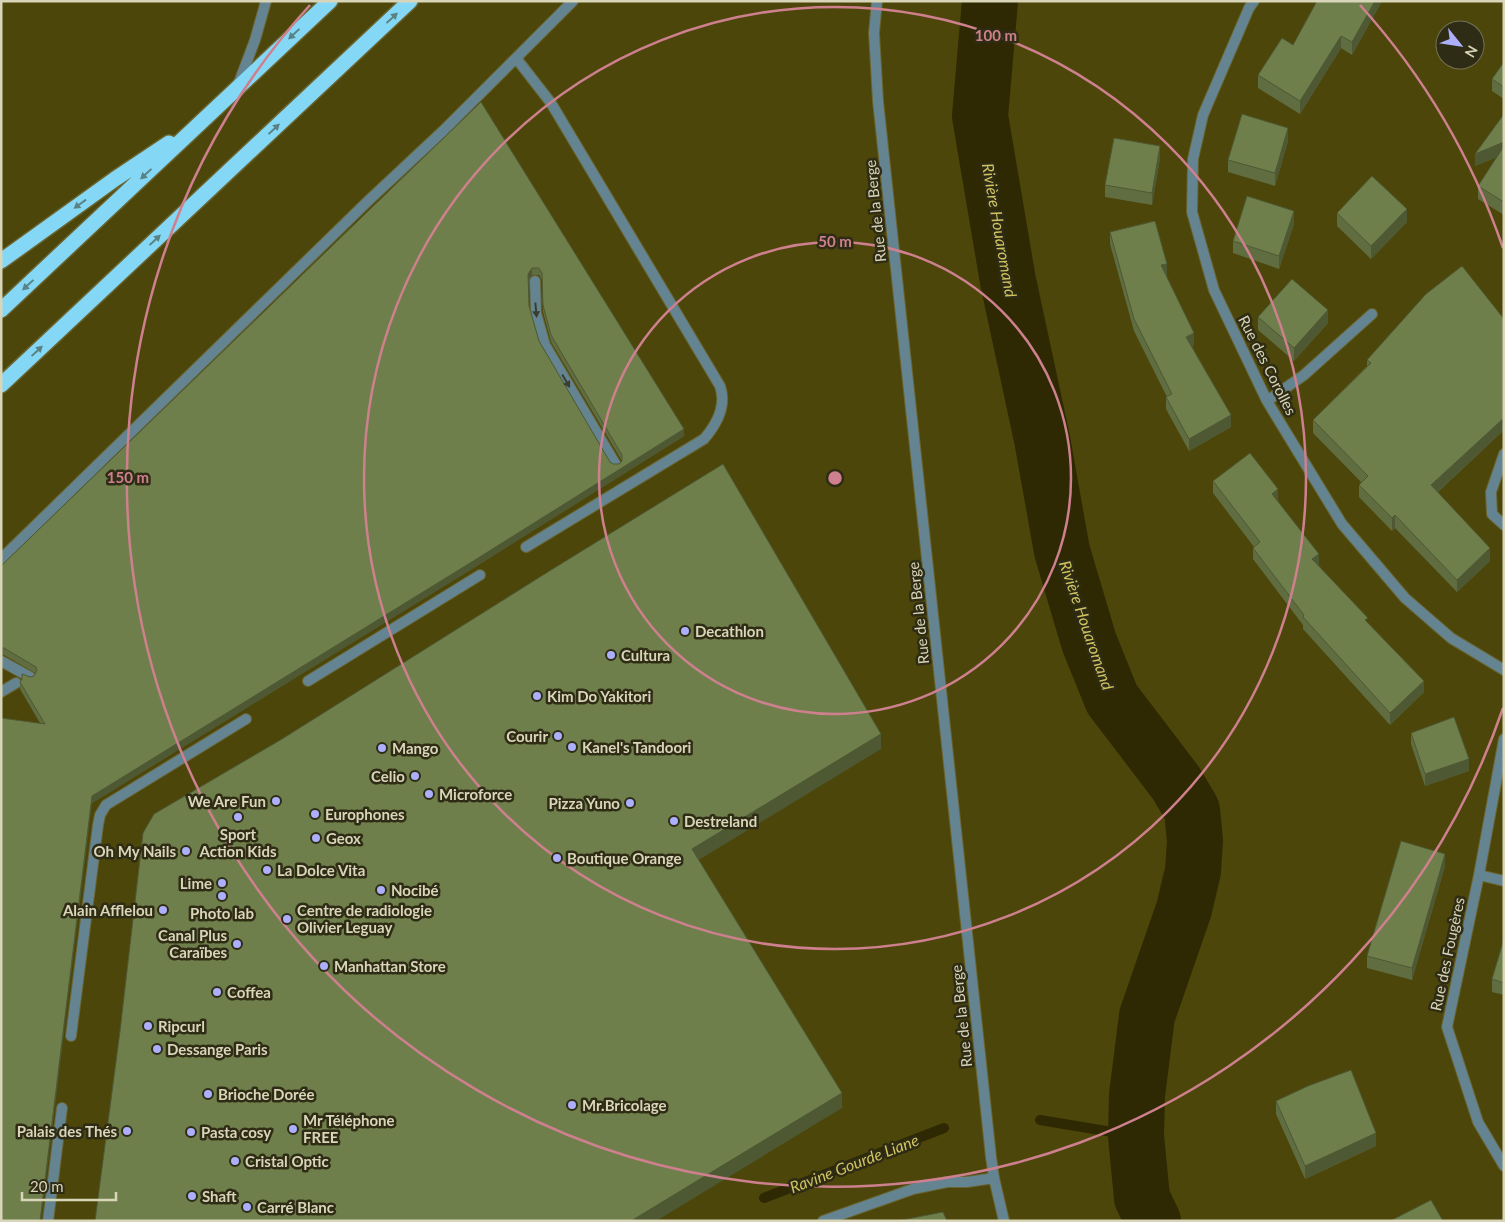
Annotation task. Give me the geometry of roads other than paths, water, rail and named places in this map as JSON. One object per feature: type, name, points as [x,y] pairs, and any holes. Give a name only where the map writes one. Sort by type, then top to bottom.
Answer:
[{"type":"highway","points":[[1,310],[330,1]]},
{"type":"highway","points":[[1,385],[410,1]]},
{"type":"highway","points":[[1,261],[114,179],[207,117]]},
{"type":"street","points":[[237,87],[256,40],[266,1]]},
{"type":"street","points":[[1,559],[374,195],[443,131],[573,1]]},
{"type":"street","name":"Rue de la Berge","points":[[877,1],[874,33],[878,100],[994,1178],[1004,1221]]},
{"type":"street","name":"Rue des Corolles","points":[[1254,1],[1226,58],[1203,115],[1193,159],[1192,212],[1214,290],[1267,401],[1342,524],[1405,598],[1451,638],[1504,670]]},
{"type":"street","points":[[516,58],[551,103],[720,386],[723,395],[718,417],[713,428],[704,439],[526,547]]},
{"type":"street","points":[[536,280],[536,313],[545,345],[616,465]]},
{"type":"street","points":[[1267,401],[1304,375],[1372,314]]},
{"type":"street","points":[[1504,454],[1491,492],[1492,514],[1504,525]]},
{"type":"street","points":[[308,681],[480,575]]},
{"type":"street","points":[[1,661],[30,677]]},
{"type":"street","points":[[1,692],[16,683]]},
{"type":"street","points":[[71,1036],[98,825],[102,810],[106,805],[246,719]]},
{"type":"street","name":"Rue des Fougères","points":[[1504,739],[1479,875],[1446,1026],[1478,1122],[1504,1166]]},
{"type":"street","points":[[1479,875],[1504,881]]},
{"type":"street","points":[[48,1221],[62,1108]]},
{"type":"street","points":[[823,1221],[913,1190],[947,1182],[967,1182],[994,1178]]},
{"type":"waterway","name":"Rivière Houaromand","points":[[990,1],[980,116],[1008,281],[1042,439],[1062,551],[1089,642],[1112,699],[1176,783],[1192,810],[1195,841],[1193,871],[1184,909],[1147,1016],[1137,1095],[1136,1136],[1142,1198],[1153,1221]]},
{"type":"waterway","name":"Ravine Gourde Liane","points":[[1040,1120],[1136,1136]]},
{"type":"waterway","name":"Ravine Gourde Liane","points":[[764,1198],[944,1128]]},
{"type":"place","name":"Decathlon","points":[[685,631]]},
{"type":"place","name":"Cultura","points":[[611,655]]},
{"type":"place","name":"Kim Do Yakitori","points":[[537,696]]},
{"type":"place","name":"Courir","points":[[558,736]]},
{"type":"place","name":"Kanel's Tandoori","points":[[572,747]]},
{"type":"place","name":"Mango","points":[[382,748]]},
{"type":"place","name":"Celio","points":[[415,776]]},
{"type":"place","name":"Microforce","points":[[429,794]]},
{"type":"place","name":"We Are Fun","points":[[276,801]]},
{"type":"place","name":"Pizza Yuno","points":[[630,803]]},
{"type":"place","name":"Europhones","points":[[315,814]]},
{"type":"place","name":"Sport Action Kids","points":[[238,817]]},
{"type":"place","name":"Destreland","points":[[674,821]]},
{"type":"place","name":"Geox","points":[[316,838]]},
{"type":"place","name":"Oh My Nails","points":[[186,851]]},
{"type":"place","name":"Boutique Orange","points":[[557,858]]},
{"type":"place","name":"La Dolce Vita","points":[[267,870]]},
{"type":"place","name":"Lime","points":[[222,883]]},
{"type":"place","name":"Nocibé","points":[[381,890]]},
{"type":"place","name":"Photo lab","points":[[222,896]]},
{"type":"place","name":"Alain Afflelou","points":[[163,910]]},
{"type":"place","name":"Centre de radiologie Olivier Leguay","points":[[287,919]]},
{"type":"place","name":"Canal Plus Caraïbes","points":[[237,944]]},
{"type":"place","name":"Manhattan Store","points":[[324,966]]},
{"type":"place","name":"Coffea","points":[[217,992]]},
{"type":"place","name":"Ripcurl","points":[[148,1026]]},
{"type":"place","name":"Dessange Paris","points":[[157,1049]]},
{"type":"place","name":"Brioche Dorée","points":[[208,1094]]},
{"type":"place","name":"Mr.Bricolage","points":[[572,1105]]},
{"type":"place","name":"Mr Téléphone FREE","points":[[293,1129]]},
{"type":"place","name":"Palais des Thés","points":[[127,1131]]},
{"type":"place","name":"Pasta cosy","points":[[191,1132]]},
{"type":"place","name":"Cristal Optic","points":[[235,1161]]},
{"type":"place","name":"Shaft","points":[[192,1196]]},
{"type":"place","name":"Carré Blanc","points":[[247,1207]]}]
